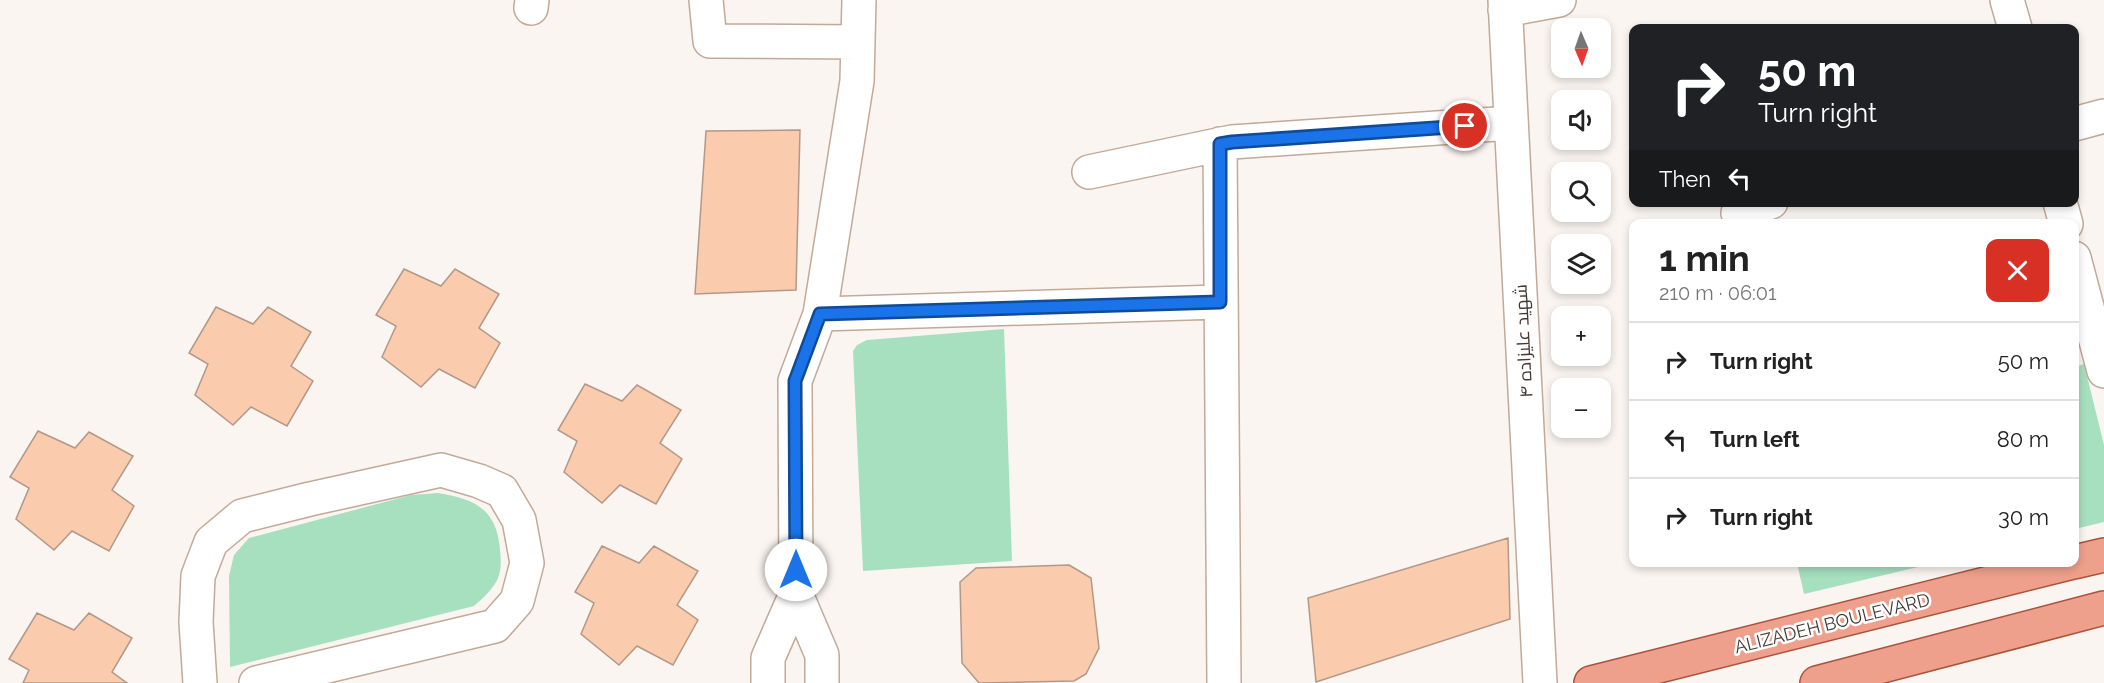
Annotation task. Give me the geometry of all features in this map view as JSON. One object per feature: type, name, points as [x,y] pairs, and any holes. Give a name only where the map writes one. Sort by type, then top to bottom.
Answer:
[{"type":"main road","name":"ALIZADEH BOULEVARD","points":[[2079,561],[2104,555]]},
{"type":"main road","name":"ALIZADEH BOULEVARD","points":[[1591,683],[2054,567]]},
{"type":"main road","points":[[1817,683],[2104,608]]},
{"type":"street","points":[[706,0],[710,41],[858,42]]},
{"type":"street","points":[[822,683],[822,655],[796,594],[795,381],[820,314],[857,81],[859,0]]},
{"type":"street","points":[[1505,5],[1559,0]]},
{"type":"street","points":[[2007,0],[2014,24]]},
{"type":"street","name":"شهید علیزاده ۴","points":[[1505,5],[1540,683]]},
{"type":"street","points":[[2079,123],[2104,116]]},
{"type":"street","points":[[1089,172],[1232,142],[1511,123]]},
{"type":"street","points":[[1220,144],[1224,683]]},
{"type":"street","points":[[2079,280],[2095,350]]},
{"type":"street","points":[[820,314],[1220,302]]},
{"type":"street","points":[[200,683],[196,622],[198,576],[211,542],[242,516],[441,470],[479,481],[502,491],[519,520],[527,563],[518,601],[495,626],[256,683]]},
{"type":"street","points":[[768,683],[768,658],[796,594]]},
{"type":"green space","points":[[1004,329],[1012,561],[863,571],[853,351],[857,345],[867,340]]},
{"type":"green space","points":[[2084,364],[2104,445],[2104,522],[2079,528],[2079,366]]},
{"type":"green space","points":[[438,493],[463,499],[482,508],[489,516],[498,536],[501,562],[498,578],[489,592],[474,606],[230,667],[229,576],[234,555],[249,538],[411,495]]},
{"type":"green space","points":[[1798,567],[1918,567],[1804,594]]},
{"type":"building","points":[[800,130],[796,290],[695,294],[706,131]]},
{"type":"building","points":[[404,269],[441,286],[455,269],[499,294],[479,328],[500,343],[475,388],[439,369],[421,387],[382,357],[396,326],[376,315]]},
{"type":"building","points":[[216,307],[253,324],[268,307],[311,332],[291,366],[313,381],[287,426],[251,407],[233,425],[195,395],[208,364],[189,353]]},
{"type":"building","points":[[585,384],[622,401],[637,385],[681,410],[660,443],[682,459],[656,504],[620,485],[602,503],[564,472],[577,441],[558,430]]},
{"type":"building","points":[[38,431],[75,448],[89,432],[133,456],[112,490],[134,506],[109,551],[72,531],[54,550],[16,519],[29,488],[10,477]]},
{"type":"building","points":[[1508,538],[1510,619],[1316,682],[1308,598]]},
{"type":"building","points":[[602,546],[639,563],[654,546],[698,571],[677,605],[698,620],[673,665],[637,646],[619,665],[581,634],[594,603],[575,592]]},
{"type":"building","points":[[1069,565],[1091,578],[1099,648],[1086,674],[1074,681],[979,683],[962,663],[960,582],[976,568]]},
{"type":"building","points":[[37,613],[74,630],[89,613],[132,638],[112,672],[127,683],[23,683],[29,670],[9,659]]},
{"type":"route","points":[[796,570],[795,381],[820,314],[1220,302],[1220,144],[1465,126]]}]
